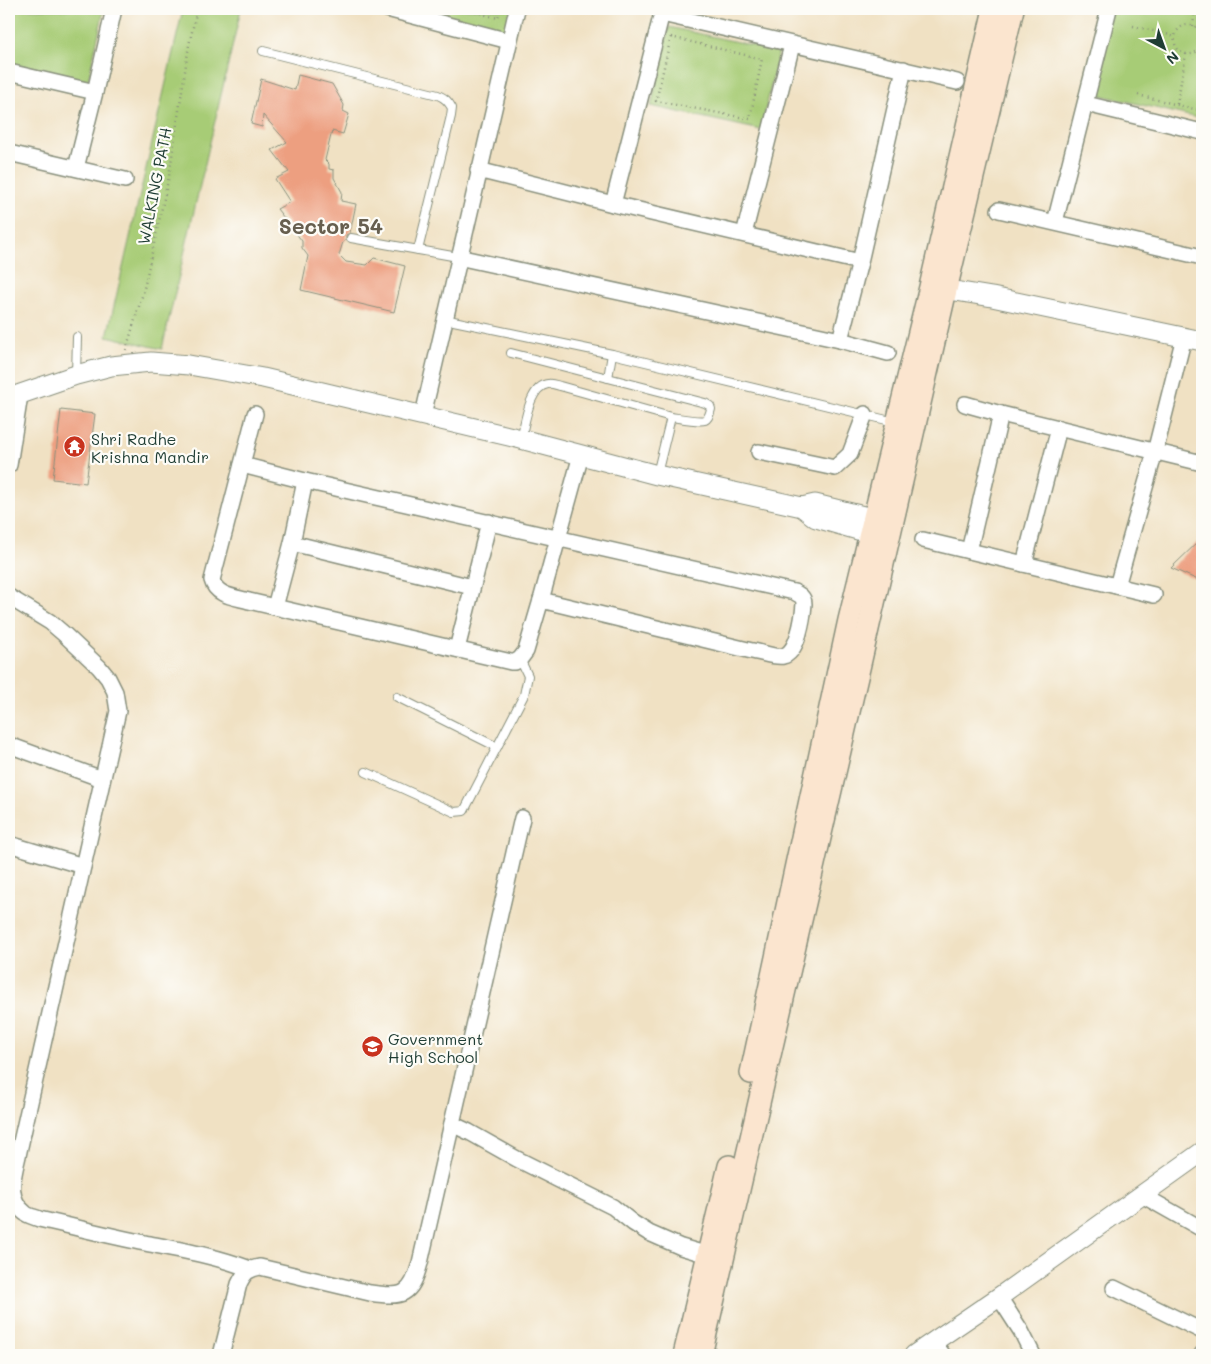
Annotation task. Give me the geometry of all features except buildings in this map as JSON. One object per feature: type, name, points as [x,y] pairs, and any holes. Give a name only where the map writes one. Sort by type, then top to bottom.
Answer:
[{"type":"main road","points":[[684,1355],[744,1103],[849,620],[881,528],[897,422],[938,288],[994,9]]},
{"type":"main road","points":[[701,1355],[881,528],[938,288],[1012,9]]},
{"type":"street","points":[[76,168],[114,9]]},
{"type":"street","points":[[386,9],[409,12],[509,40]]},
{"type":"street","points":[[423,415],[478,170],[517,9]]},
{"type":"street","points":[[1055,222],[1109,9]]},
{"type":"street","points":[[613,204],[662,12],[792,45],[957,82]]},
{"type":"street","points":[[744,234],[792,45]]},
{"type":"street","points":[[840,340],[904,70]]},
{"type":"street","points":[[9,72],[95,92]]},
{"type":"street","points":[[1086,104],[1202,132]]},
{"type":"street","points":[[9,153],[125,180]]},
{"type":"street","points":[[478,170],[860,262]]},
{"type":"street","points":[[999,210],[1202,257]]},
{"type":"street","points":[[458,257],[840,340],[888,353]]},
{"type":"street","points":[[938,288],[992,297],[1202,341]]},
{"type":"street","points":[[1117,586],[1155,452],[1184,337]]},
{"type":"street","points":[[9,464],[14,397],[76,375],[111,366],[151,362],[207,368],[263,378],[521,439],[657,475],[802,507],[816,518],[881,528]]},
{"type":"street","points":[[965,404],[1202,462]]},
{"type":"street","points":[[255,414],[212,580],[218,592],[228,596],[511,662],[520,659],[526,651],[581,455]]},
{"type":"street","points":[[759,452],[834,468],[850,454],[864,414]]},
{"type":"street","points":[[968,551],[1001,414]]},
{"type":"street","points":[[1024,564],[1059,428]]},
{"type":"street","points":[[242,465],[794,592],[804,599],[804,611],[796,644],[791,652],[784,656],[779,656],[541,600]]},
{"type":"street","points":[[275,607],[292,543],[305,481]]},
{"type":"street","points":[[457,649],[489,522]]},
{"type":"street","points":[[922,540],[1154,595]]},
{"type":"street","points":[[292,543],[472,587]]},
{"type":"street","points":[[9,597],[50,622],[99,667],[108,678],[115,692],[118,711],[18,1157],[12,1188],[13,1197],[18,1207],[25,1214],[39,1219],[227,1260],[250,1269]]},
{"type":"street","points":[[9,745],[102,779]]},
{"type":"street","points":[[220,1355],[239,1284],[243,1274],[250,1269],[260,1267],[386,1296],[398,1296],[406,1292],[417,1276],[522,818]]},
{"type":"street","points":[[9,844],[83,866]]},
{"type":"street","points":[[452,1124],[517,1160],[614,1207],[633,1223],[649,1233],[681,1247],[708,1255]]},
{"type":"street","points":[[9,1143],[18,1157]]},
{"type":"street","points":[[914,1355],[938,1349],[999,1297],[1202,1152]]},
{"type":"street","points":[[1142,1194],[1202,1229]]},
{"type":"street","points":[[1114,1288],[1202,1331]]},
{"type":"street","points":[[999,1297],[1033,1355]]},
{"type":"lane","points":[[263,51],[438,95],[448,101],[452,108],[451,116],[418,250]]},
{"type":"lane","points":[[351,238],[458,257]]},
{"type":"lane","points":[[444,319],[612,354],[897,422]]},
{"type":"lane","points":[[76,375],[77,337]]},
{"type":"lane","points":[[511,353],[705,403],[710,406],[711,410],[705,420],[671,417],[548,384],[541,386],[532,397],[521,439]]},
{"type":"lane","points":[[608,378],[612,354]]},
{"type":"lane","points":[[657,475],[671,417]]},
{"type":"lane","points":[[366,772],[454,812],[464,810],[524,695],[528,676],[520,659]]},
{"type":"lane","points":[[396,698],[497,747]]},
{"type":"path","name":"WALKING PATH","points":[[122,365],[144,293],[169,176],[196,9]]},
{"type":"path","points":[[461,9],[498,18],[500,9]]},
{"type":"path","points":[[1193,26],[1195,9]]},
{"type":"path","points":[[1133,26],[1174,36]]},
{"type":"path","points":[[1202,35],[1193,26],[1183,26],[1179,28],[1174,36],[1177,49],[1186,54],[1195,52],[1202,44]]},
{"type":"path","points":[[671,36],[762,59],[750,119],[656,101],[671,36]]},
{"type":"path","points":[[1177,104],[1186,54]]},
{"type":"path","points":[[1138,95],[1202,111]]},
{"type":"green space","points":[[9,9],[104,10],[88,81],[9,63]]},
{"type":"green space","points":[[183,9],[241,9],[162,349],[107,336]]},
{"type":"green space","points":[[410,9],[517,9],[509,41]]},
{"type":"green space","points":[[1107,9],[1202,9],[1202,119],[1087,92]]},
{"type":"green space","points":[[669,27],[779,51],[761,130],[651,106]]},
{"type":"place","name":"Shri Radhe Krishna Mandir","points":[[75,447]]},
{"type":"place","name":"Government High School","points":[[372,1047]]},
{"type":"district","name":"Sector 54","points":[[331,225]]}]
